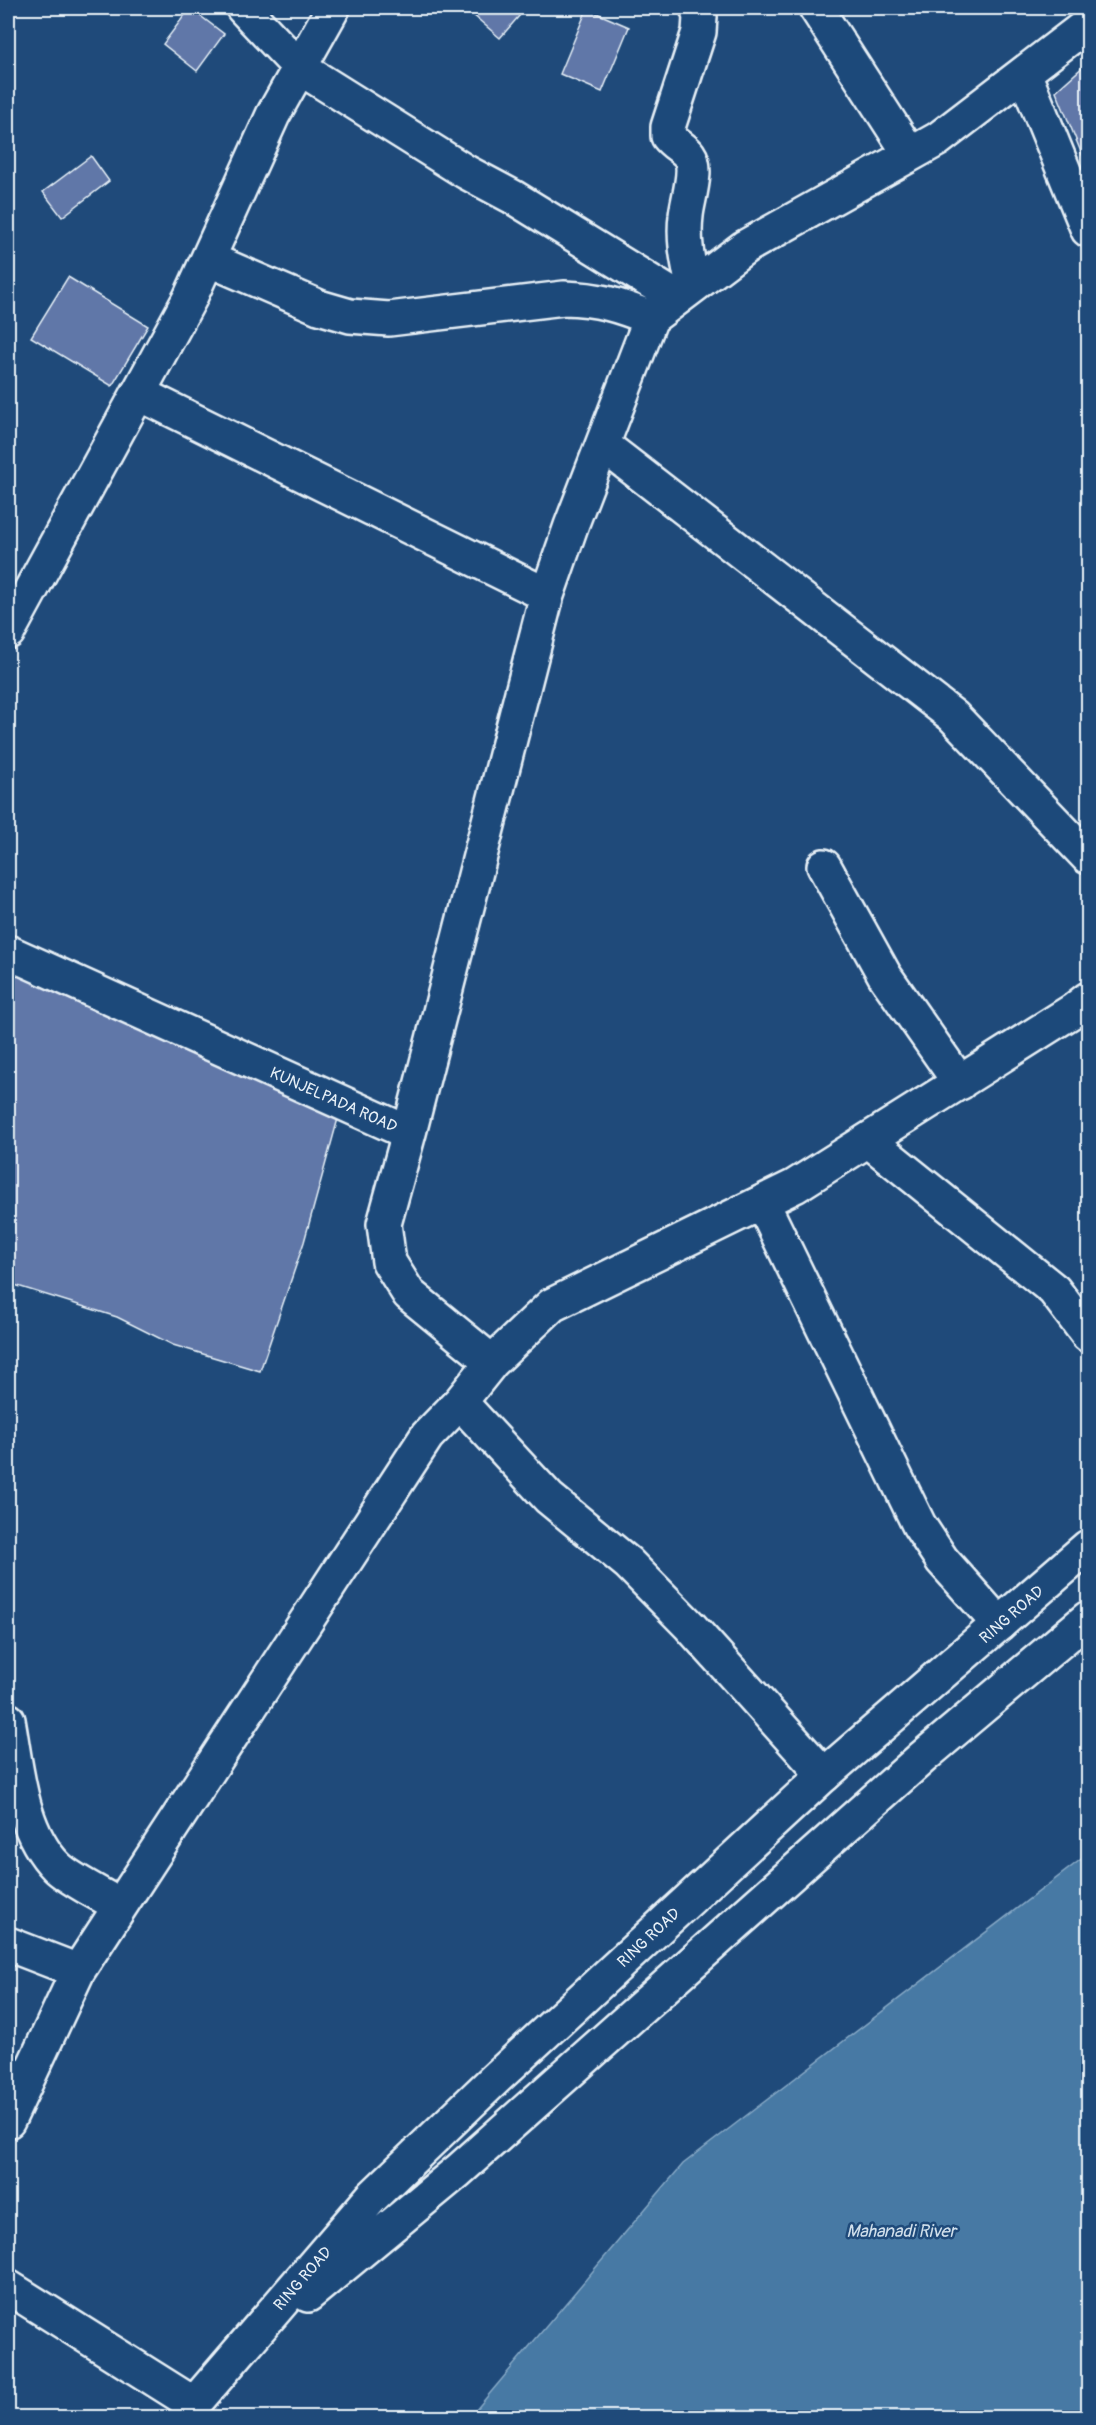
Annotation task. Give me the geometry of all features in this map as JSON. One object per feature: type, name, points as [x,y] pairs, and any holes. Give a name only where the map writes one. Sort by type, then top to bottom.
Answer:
[{"type":"street","points":[[243,8],[300,68],[466,172],[685,292]]},
{"type":"street","points":[[8,632],[190,298],[273,115],[333,8]]},
{"type":"street","points":[[685,292],[686,216],[693,178],[692,163],[689,155],[668,136],[668,127],[699,32],[700,17],[697,8]]},
{"type":"street","points":[[816,8],[910,154]]},
{"type":"street","points":[[1084,8],[1089,14]]},
{"type":"street","points":[[409,1133],[547,596],[571,526],[651,318],[745,247],[938,139],[1089,24]]},
{"type":"street","points":[[1024,73],[1089,230]]},
{"type":"street","points":[[208,259],[319,307],[350,316],[389,319],[564,298],[591,299],[614,304],[651,318]]},
{"type":"street","points":[[138,393],[547,596]]},
{"type":"street","points":[[603,445],[953,716],[1089,857]]},
{"type":"street","points":[[824,866],[885,976],[960,1083]]},
{"type":"street","name":"KUNJELPADA ROAD","points":[[8,952],[409,1133],[384,1224],[389,1262],[409,1294],[492,1362]]},
{"type":"street","points":[[8,2121],[78,1971],[427,1436],[460,1402],[492,1362],[552,1305],[795,1186],[1087,1003]]},
{"type":"street","points":[[868,1140],[1054,1290],[1089,1335]]},
{"type":"street","points":[[762,1202],[919,1525],[942,1560],[999,1624]]},
{"type":"street","points":[[460,1402],[549,1498],[628,1563],[690,1626],[824,1774]]},
{"type":"street","name":"RING ROAD","points":[[190,2411],[372,2197],[551,2027],[824,1774],[1089,1547]]},
{"type":"street","name":"RING ROAD","points":[[235,2356],[458,2171],[907,1771],[1089,1618]]},
{"type":"street","points":[[8,1720],[25,1806],[36,1836],[58,1868],[120,1906]]},
{"type":"street","points":[[8,1944],[78,1971]]},
{"type":"street","points":[[8,2287],[190,2411]]},
{"type":"water","name":"Mahanadi River","points":[[1088,1854],[1088,2417],[470,2417],[683,2164]]},
{"type":"building","points":[[190,8],[224,34],[197,71],[163,44]]},
{"type":"building","points":[[465,8],[526,8],[500,38]]},
{"type":"building","points":[[587,9],[629,27],[602,92],[560,74]]},
{"type":"building","points":[[1085,65],[1088,71],[1088,169],[1056,91]]},
{"type":"building","points":[[91,156],[109,181],[62,217],[43,192]]},
{"type":"building","points":[[68,277],[148,326],[112,386],[31,337]]},
{"type":"building","points":[[8,967],[339,1115],[304,1242],[260,1371],[173,1345],[117,1317],[8,1283]]}]
